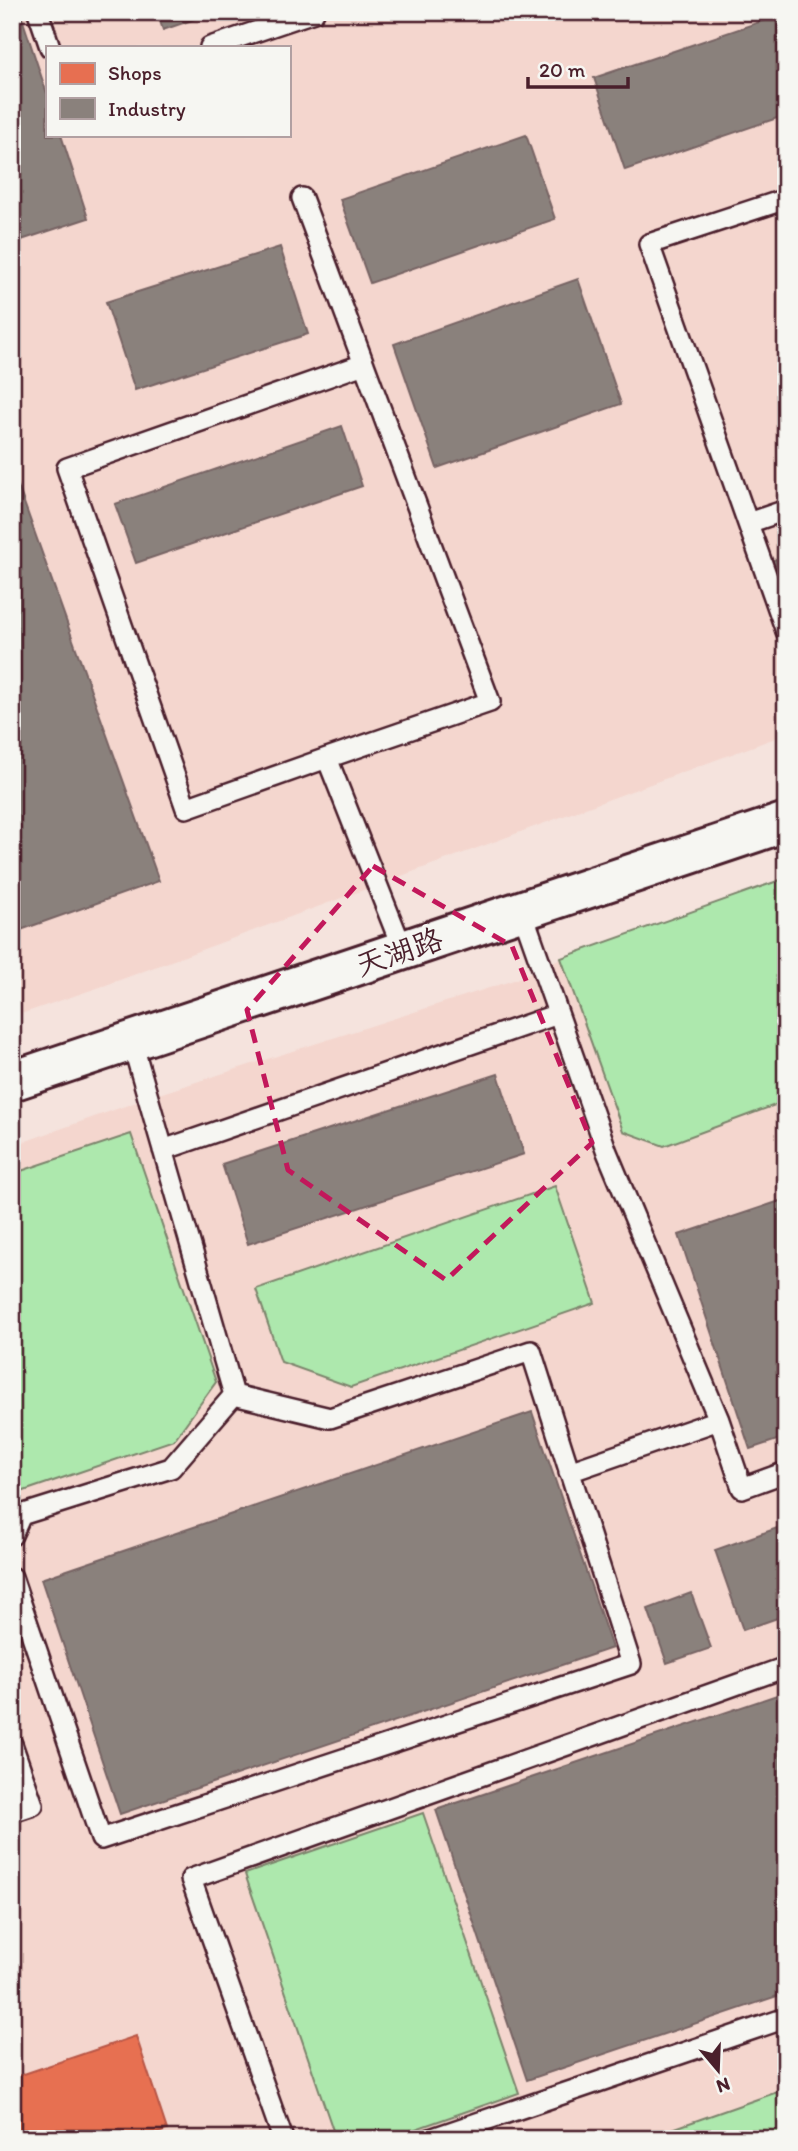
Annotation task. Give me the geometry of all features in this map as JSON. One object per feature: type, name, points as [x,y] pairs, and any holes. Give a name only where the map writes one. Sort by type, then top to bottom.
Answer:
[{"type":"street","name":"天湖路","points":[[12,1081],[786,822]]},
{"type":"lane","points":[[38,12],[50,46]]},
{"type":"lane","points":[[212,46],[314,12]]},
{"type":"lane","points":[[302,198],[364,364],[490,702],[187,808],[67,468],[364,364]]},
{"type":"lane","points":[[786,198],[649,244],[786,631]]},
{"type":"lane","points":[[748,523],[786,510]]},
{"type":"lane","points":[[327,758],[402,950]]},
{"type":"lane","points":[[522,911],[607,1152],[719,1420],[742,1488],[786,1472]]},
{"type":"lane","points":[[163,1150],[558,1014]]},
{"type":"lane","points":[[132,1042],[234,1395]]},
{"type":"lane","points":[[12,1577],[101,1839],[631,1664],[530,1351],[330,1418],[234,1395]]},
{"type":"lane","points":[[12,1535],[21,1515],[171,1468],[234,1395]]},
{"type":"lane","points":[[569,1472],[719,1420]]},
{"type":"lane","points":[[283,2139],[191,1879],[786,1667]]},
{"type":"lane","points":[[12,1744],[33,1805],[12,1812]]},
{"type":"lane","points":[[430,2139],[786,2018]]},
{"type":"highlighted area","points":[[373,866],[512,946],[592,1143],[446,1280],[288,1170],[247,1010]]},
{"type":"shaded area","points":[[12,12],[786,12],[786,734],[106,985],[12,1017]]},
{"type":"shaded area","points":[[561,958],[623,1131],[664,1146],[786,1101],[786,2089],[644,2139],[12,2139],[12,1146],[162,1093],[514,980]]},
{"type":"green space","points":[[786,878],[786,1101],[664,1146],[623,1131],[561,958]]},
{"type":"green space","points":[[131,1134],[216,1382],[174,1440],[12,1495],[12,1174]]},
{"type":"green space","points":[[555,1186],[595,1303],[351,1387],[281,1362],[256,1289]]},
{"type":"green space","points":[[423,1813],[519,2093],[387,2139],[336,2139],[245,1874]]},
{"type":"green space","points":[[786,2089],[786,2139],[644,2139]]},
{"type":"building: Shops","points":[[136,2036],[167,2130],[141,2139],[12,2139],[12,2078]]},
{"type":"building: Industry","points":[[12,12],[20,12],[46,91],[46,136],[61,136],[88,218],[12,243]]},
{"type":"building: Industry","points":[[157,12],[215,12],[163,30]]},
{"type":"building: Industry","points":[[786,13],[786,115],[625,170],[594,78]]},
{"type":"building: Industry","points":[[526,135],[555,219],[370,283],[340,199]]},
{"type":"building: Industry","points":[[280,247],[308,334],[135,390],[106,302]]},
{"type":"building: Industry","points":[[578,279],[621,404],[437,468],[394,344]]},
{"type":"building: Industry","points":[[342,426],[362,486],[136,563],[115,504]]},
{"type":"building: Industry","points":[[12,469],[159,881],[12,933]]},
{"type":"building: Industry","points":[[786,556],[786,615],[767,562]]},
{"type":"building: Industry","points":[[498,1074],[524,1154],[248,1244],[222,1164]]},
{"type":"building: Industry","points":[[786,1199],[786,1437],[750,1449],[679,1235]]},
{"type":"building: Industry","points":[[532,1412],[612,1648],[120,1814],[41,1579]]},
{"type":"building: Industry","points":[[786,1525],[786,1615],[743,1630],[715,1550]]},
{"type":"building: Industry","points":[[691,1593],[711,1648],[667,1663],[648,1609]]},
{"type":"building: Industry","points":[[786,1692],[786,1993],[527,2080],[436,1810]]}]
